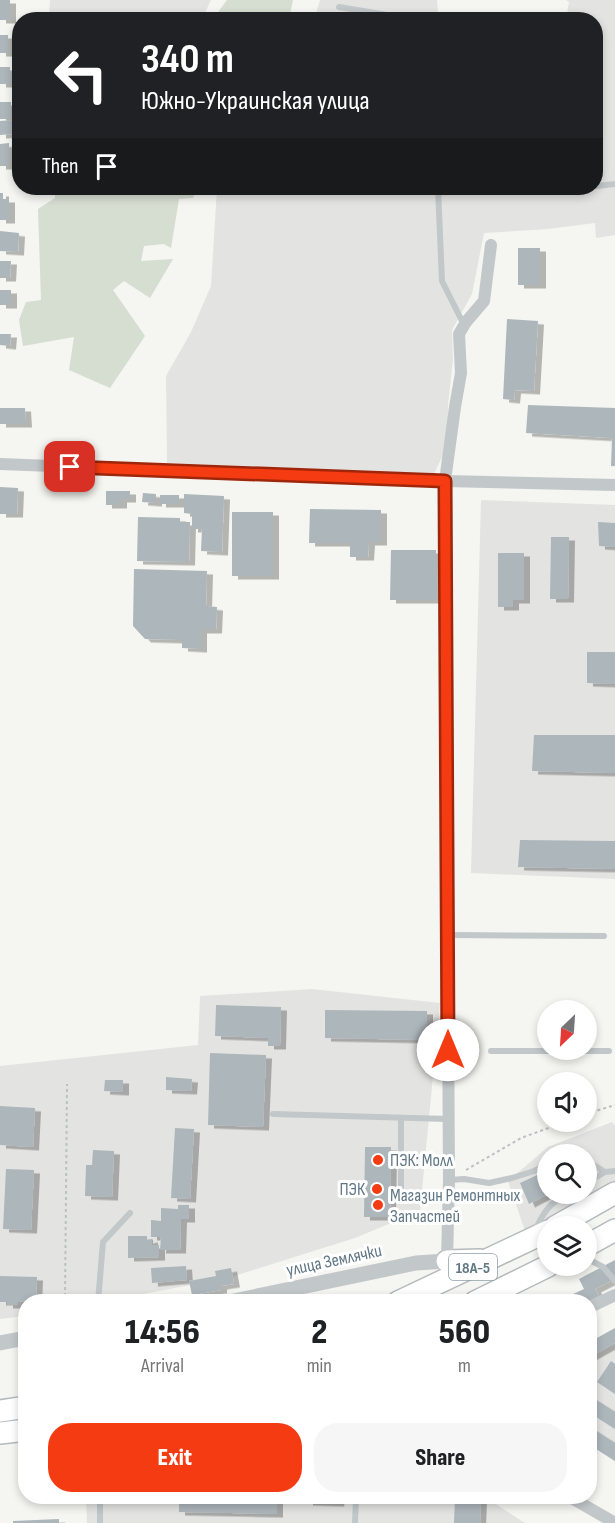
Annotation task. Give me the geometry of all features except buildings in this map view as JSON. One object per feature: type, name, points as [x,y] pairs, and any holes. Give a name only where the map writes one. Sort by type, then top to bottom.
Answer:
[{"type":"highway","points":[[574,1216],[615,1193]]},
{"type":"highway","points":[[597,1240],[615,1230]]},
{"type":"highway","name":"18А-5","points":[[415,1294],[537,1236]]},
{"type":"highway","points":[[447,1261],[489,1260]]},
{"type":"highway","name":"18А-5","points":[[491,1294],[537,1271]]},
{"type":"highway","points":[[0,1411],[18,1408]]},
{"type":"highway","points":[[0,1433],[18,1431]]},
{"type":"street","points":[[447,1261],[449,1119],[445,481],[461,373],[459,334],[484,301],[491,245]]},
{"type":"street","points":[[0,464],[445,481],[615,485]]},
{"type":"street","name":"улица Землячки","points":[[280,1294],[416,1263],[447,1261]]},
{"type":"street","points":[[597,1304],[615,1295]]},
{"type":"street","points":[[0,1343],[18,1340]]},
{"type":"street","points":[[583,1504],[615,1522]]},
{"type":"lane","points":[[339,8],[365,12]]},
{"type":"lane","points":[[438,195],[442,281],[464,325]]},
{"type":"lane","points":[[448,935],[604,936]]},
{"type":"lane","points":[[491,1051],[609,1051]]},
{"type":"lane","points":[[273,1114],[449,1119]]},
{"type":"lane","points":[[401,1118],[401,1199]]},
{"type":"lane","points":[[597,1167],[605,1172]]},
{"type":"lane","points":[[449,1180],[464,1179],[489,1183],[537,1168]]},
{"type":"lane","points":[[597,1177],[605,1172],[615,1171]]},
{"type":"lane","points":[[542,1216],[551,1204]]},
{"type":"lane","points":[[99,1294],[102,1242],[130,1213]]},
{"type":"lane","points":[[597,1264],[603,1267],[615,1281]]},
{"type":"lane","points":[[495,1292],[499,1294]]},
{"type":"lane","points":[[100,1504],[100,1523]]},
{"type":"lane","points":[[355,1523],[356,1504]]},
{"type":"path","points":[[64,1294],[68,1084]]},
{"type":"path","points":[[597,1111],[615,1105]]},
{"type":"path","points":[[449,1180],[521,1138],[538,1132]]},
{"type":"shaded area","points":[[50,0],[211,0],[205,12],[49,12]]},
{"type":"shaded area","points":[[227,0],[293,0],[290,12],[218,12]]},
{"type":"shaded area","points":[[320,0],[437,0],[438,12],[316,12]]},
{"type":"shaded area","points":[[566,0],[615,0],[615,235],[596,238],[595,223],[484,233],[472,294],[452,330],[453,359],[448,405],[448,444],[434,474],[167,463],[166,376],[191,332],[211,286],[217,195],[603,195],[603,12],[567,12],[569,2]]},
{"type":"shaded area","points":[[55,195],[194,195],[193,198],[179,199],[171,248],[164,244],[144,246],[141,261],[173,259],[150,298],[124,281],[113,290],[145,336],[110,388],[69,370],[74,337],[23,346],[19,320],[26,302],[41,300],[38,209],[55,198]]},
{"type":"shaded area","points":[[481,500],[615,505],[615,879],[471,873]]},
{"type":"shaded area","points":[[312,989],[440,1003],[420,1211],[355,1238],[228,1278],[143,1294],[18,1294],[18,1317],[0,1319],[0,1066],[198,1045],[200,996]]},
{"type":"shaded area","points":[[612,1122],[615,1126],[615,1181],[597,1192],[597,1144],[556,1144],[586,1132],[597,1132],[597,1128]]},
{"type":"shaded area","points":[[537,1156],[537,1204],[576,1204],[556,1216],[537,1216],[537,1227],[526,1234],[508,1181]]},
{"type":"shaded area","points":[[615,1328],[615,1461],[597,1449],[597,1338]]},
{"type":"shaded area","points":[[86,1504],[496,1504],[525,1523],[87,1523]]},
{"type":"place","name":"ПЭК: Молл","points":[[378,1160]]},
{"type":"place","name":"ПЭК","points":[[377,1189]]},
{"type":"place","name":"Магазин Ремонтных Запчастей","points":[[378,1205]]},
{"type":"route","points":[[70,467],[445,481],[448,1050]]}]
